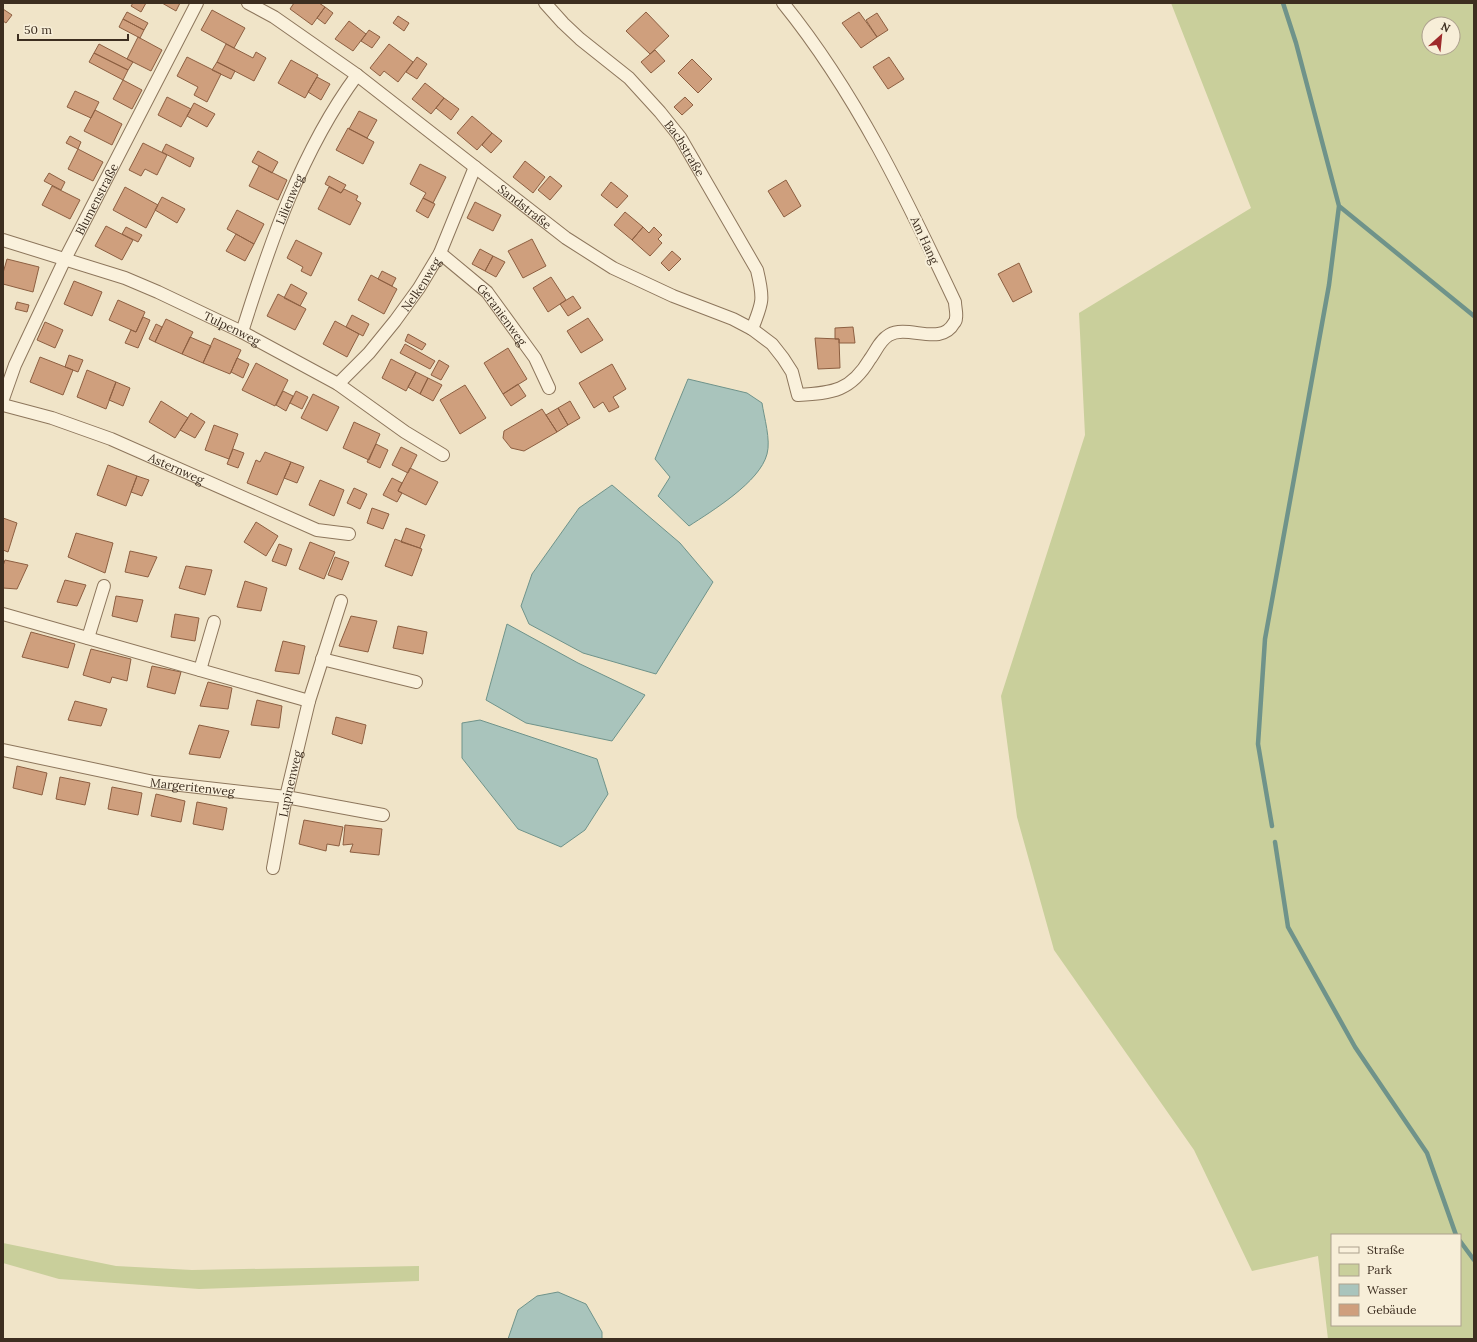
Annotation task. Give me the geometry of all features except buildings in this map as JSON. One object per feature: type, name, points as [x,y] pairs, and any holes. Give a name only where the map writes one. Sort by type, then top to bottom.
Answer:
[{"type":"street","name":"Blumenstraße","points":[[3,399],[15,365],[65,259],[197,3]]},
{"type":"street","name":"Sandstraße","points":[[248,3],[274,17],[357,75],[566,238],[613,268],[673,296],[733,319],[752,329],[772,344],[784,358],[792,372],[798,395]]},
{"type":"street","name":"Bachstraße","points":[[545,3],[580,39],[629,78],[660,112],[680,137],[757,270],[762,292],[762,305],[752,329]]},
{"type":"street","name":"Am Hang","points":[[783,3],[824,57],[864,123],[907,202],[955,302],[956,318],[952,327],[944,333],[930,335],[898,332],[889,335],[881,342],[855,381],[837,391],[798,395]]},
{"type":"street","name":"Lilienweg","points":[[242,332],[259,278],[283,215],[320,132],[342,95],[357,75]]},
{"type":"street","name":"Nelkenweg","points":[[338,384],[369,353],[419,288],[440,253],[476,167]]},
{"type":"street","name":"Tulpenweg","points":[[3,240],[125,278],[242,332],[338,384],[405,432],[443,455]]},
{"type":"street","name":"Geranienweg","points":[[440,253],[487,292],[535,358],[549,388]]},
{"type":"street","name":"Asternweg","points":[[3,405],[52,418],[111,439],[317,530],[349,534]]},
{"type":"street","points":[[88,638],[104,586]]},
{"type":"street","name":"Lupinenweg","points":[[273,868],[286,797],[310,701],[341,601]]},
{"type":"street","points":[[3,614],[310,701]]},
{"type":"street","points":[[200,670],[214,622]]},
{"type":"street","points":[[322,659],[416,682]]},
{"type":"street","name":"Margeritenweg","points":[[3,750],[154,782],[286,797],[383,815]]},
{"type":"green space","points":[[1171,3],[1474,3],[1474,1339],[1328,1339],[1318,1256],[1252,1271],[1194,1150],[1054,950],[1017,817],[1001,696],[1085,435],[1079,313],[1251,208]]},
{"type":"green space","points":[[3,1243],[116,1266],[192,1270],[419,1266],[419,1281],[199,1289],[59,1279],[3,1263]]},
{"type":"water","points":[[688,379],[747,393],[762,403],[768,442],[767,454],[763,465],[755,475],[734,495],[689,526],[658,496],[670,477],[655,459]]},
{"type":"water","points":[[612,485],[680,543],[713,582],[656,674],[583,653],[529,624],[521,606],[532,574],[579,508]]},
{"type":"water","points":[[507,624],[578,663],[645,695],[612,741],[526,723],[486,700]]},
{"type":"water","points":[[480,720],[597,759],[608,794],[585,830],[561,847],[518,829],[462,758],[462,723]]},
{"type":"water","points":[[558,1292],[586,1304],[602,1332],[602,1339],[508,1339],[518,1310],[537,1296]]},
{"type":"waterway","points":[[1283,3],[1296,43],[1339,206],[1474,316]]},
{"type":"waterway","points":[[1272,826],[1258,744],[1265,639],[1329,285],[1339,206]]},
{"type":"waterway","points":[[1275,842],[1288,927],[1355,1047],[1427,1153],[1456,1234]]},
{"type":"waterway","points":[[1461,1242],[1474,1260]]}]
